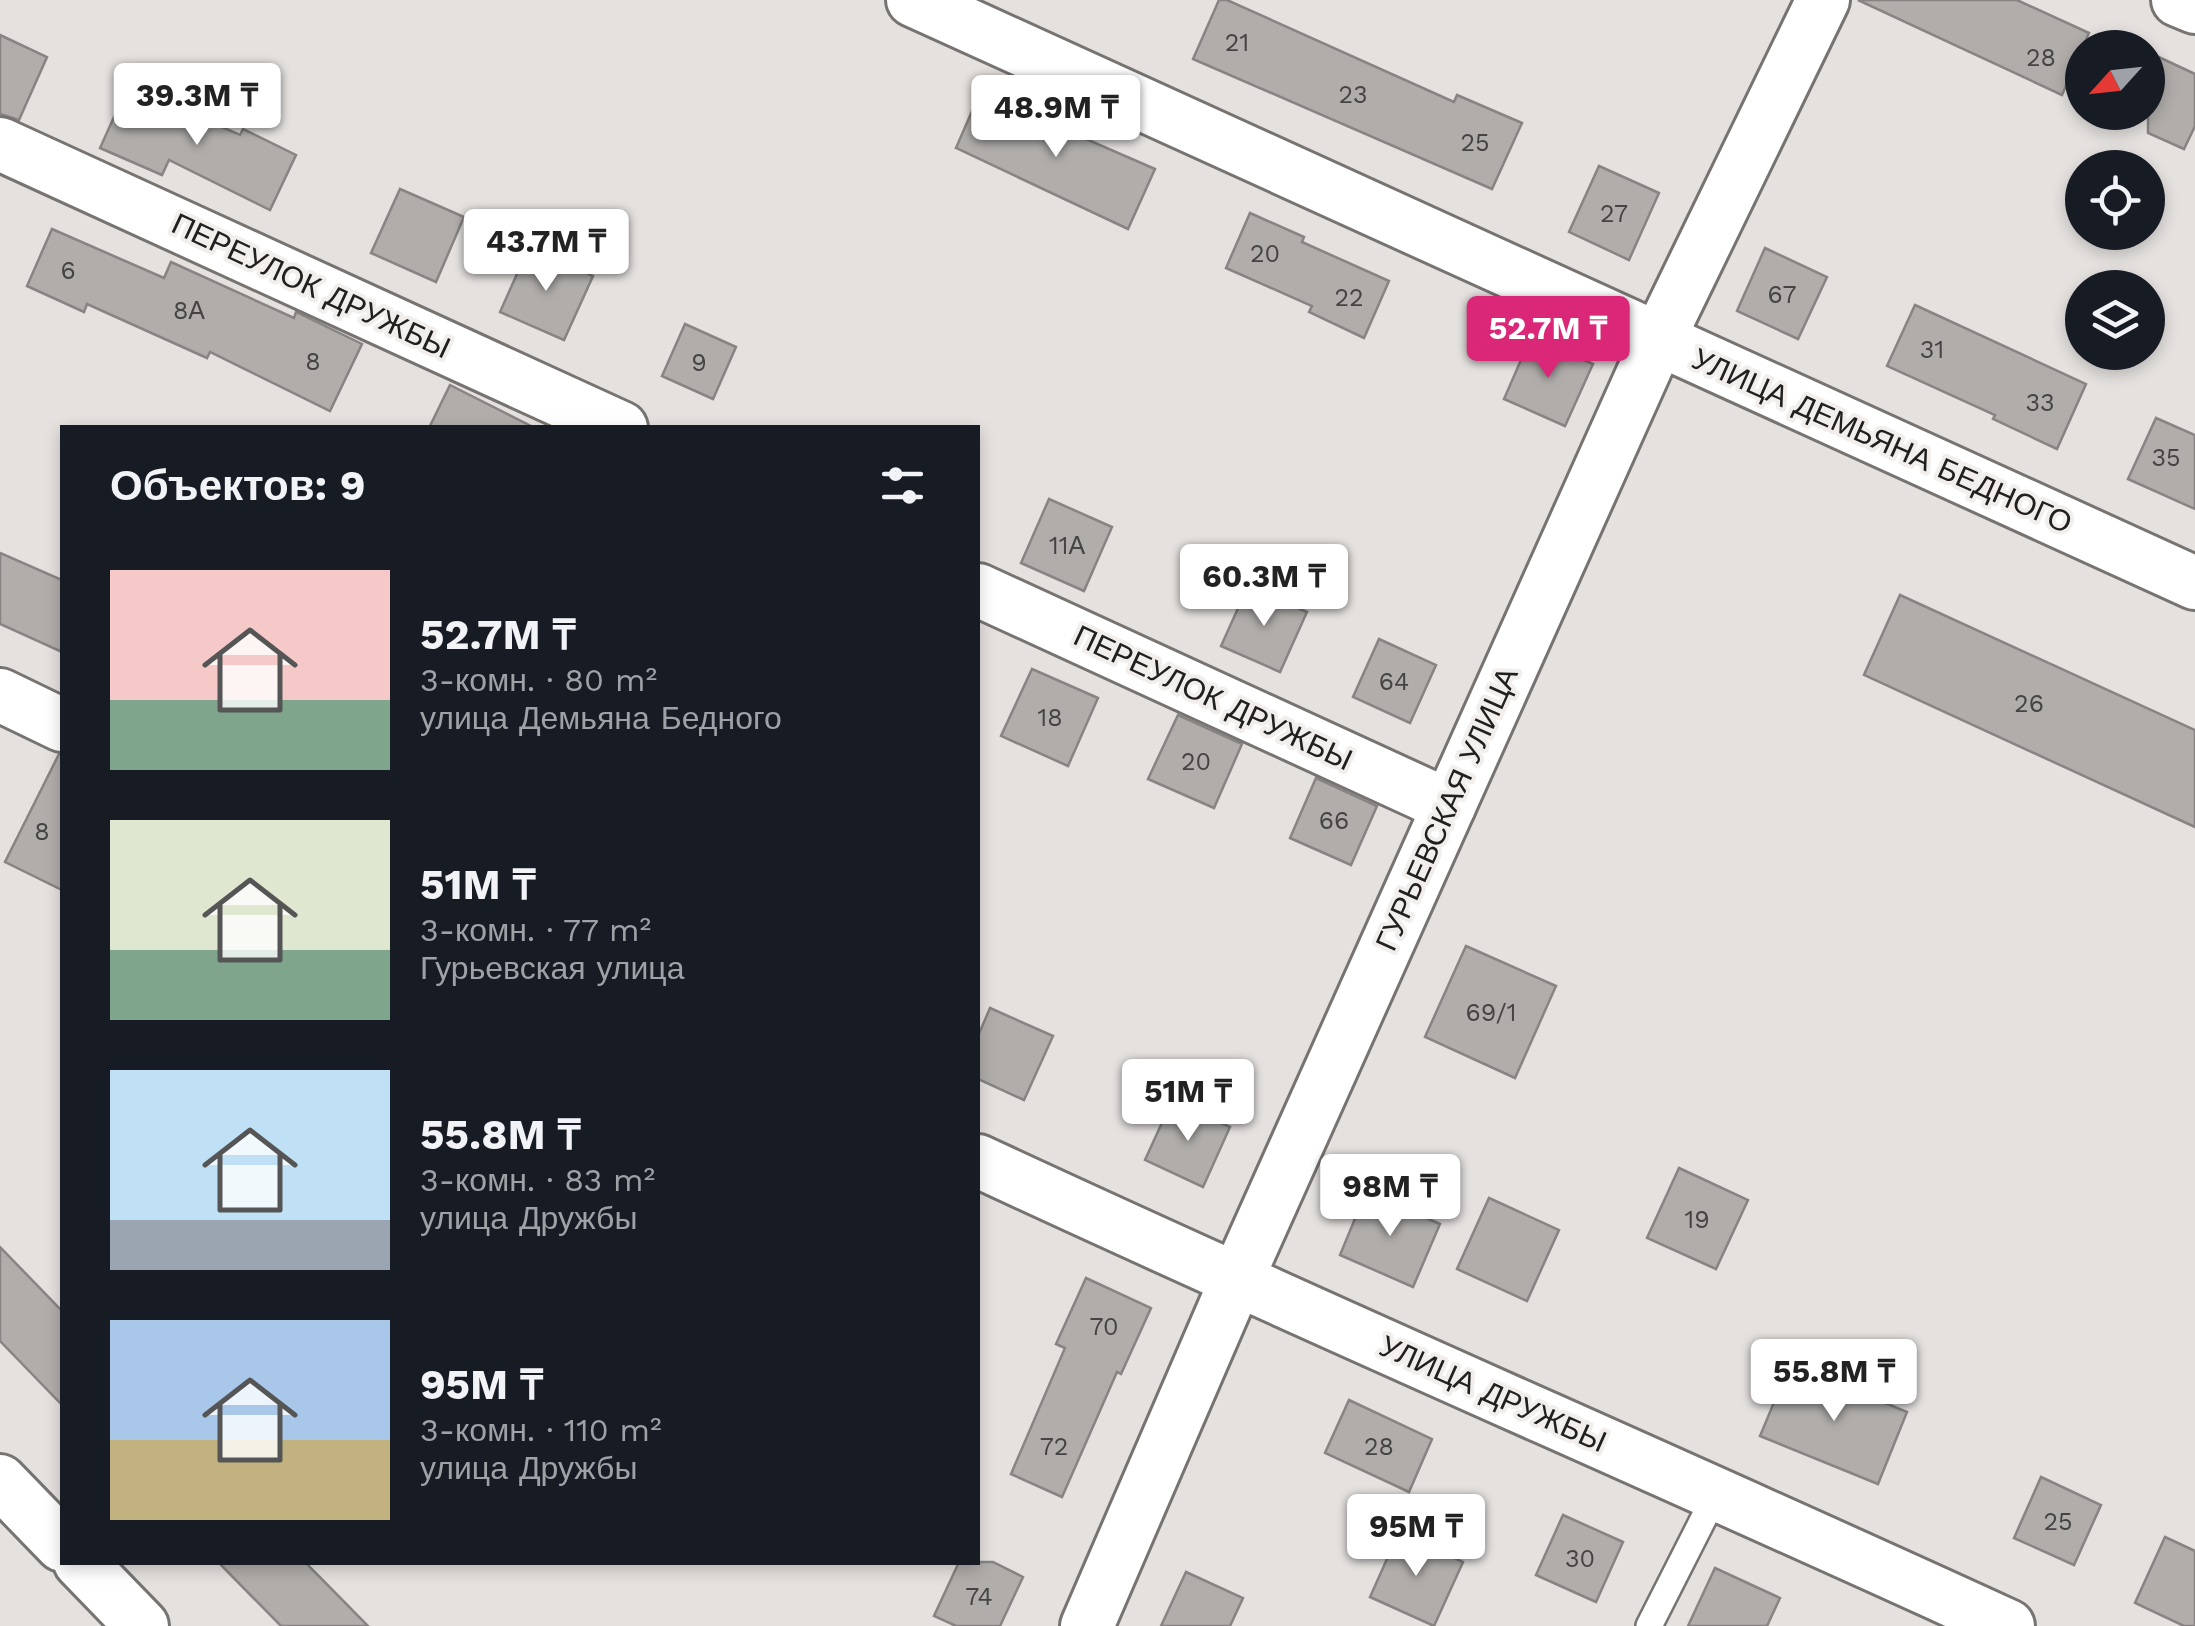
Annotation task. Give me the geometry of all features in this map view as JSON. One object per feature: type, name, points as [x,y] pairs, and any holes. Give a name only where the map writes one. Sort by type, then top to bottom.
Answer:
[{"type":"street","name":"УЛИЦА ДЕМЬЯНА БЕДНОГО","points":[[913,0],[2195,583]]},
{"type":"street","name":"ГУРЬЕВСКАЯ УЛИЦА","points":[[1087,1626],[1236,1281],[1658,340],[1823,0]]},
{"type":"street","points":[[2178,0],[2195,8]]},
{"type":"street","name":"ПЕРЕУЛОК ДРУЖБЫ","points":[[0,144],[614,425]]},
{"type":"street","name":"ПЕРЕУЛОК ДРУЖБЫ","points":[[980,591],[1449,806]]},
{"type":"street","points":[[0,694],[60,724]]},
{"type":"street","name":"УЛИЦА ДРУЖБЫ","points":[[980,1163],[2008,1626]]},
{"type":"street","points":[[0,1480],[60,1543]]},
{"type":"street","points":[[83,1565],[142,1626]]},
{"type":"lane","points":[[1650,1626],[1717,1492]]},
{"type":"building","points":[[1219,0],[1227,0],[1454,102],[1457,95],[1522,123],[1492,189],[1193,59]]},
{"type":"building","points":[[1858,0],[2017,0],[2082,30],[2065,30],[2062,95]]},
{"type":"building","points":[[0,35],[47,57],[19,120],[0,114]]},
{"type":"building","points":[[2165,60],[2195,74],[2195,126],[2184,149],[2148,133],[2165,130]]},
{"type":"building","points":[[128,86],[240,135],[243,129],[296,155],[270,210],[169,160],[162,175],[100,148]]},
{"type":"building","points":[[980,93],[1155,169],[1128,229],[956,148]]},
{"type":"building","points":[[1599,166],[1659,193],[1629,260],[1569,232]]},
{"type":"building","points":[[400,189],[464,217],[436,282],[371,253]]},
{"type":"building","points":[[1250,213],[1304,237],[1302,242],[1389,281],[1364,338],[1309,312],[1312,306],[1226,268]]},
{"type":"building","points":[[52,229],[164,278],[171,262],[294,318],[296,312],[362,344],[330,411],[210,352],[207,358],[87,304],[84,312],[27,286]]},
{"type":"building","points":[[529,247],[593,276],[564,340],[500,312]]},
{"type":"building","points":[[1765,248],[1827,277],[1798,339],[1737,311]]},
{"type":"building","points":[[1915,305],[2086,384],[2057,449],[1993,419],[1995,415],[1887,366]]},
{"type":"building","points":[[685,324],[736,347],[713,399],[662,376]]},
{"type":"building","points":[[1531,337],[1593,364],[1565,426],[1504,399]]},
{"type":"building","points":[[450,385],[529,425],[430,425]]},
{"type":"building","points":[[2156,418],[2195,435],[2195,509],[2128,479]]},
{"type":"building","points":[[1049,499],[1112,527],[1084,591],[1021,563]]},
{"type":"building","points":[[0,553],[60,579],[60,651],[0,624]]},
{"type":"building","points":[[1248,586],[1307,612],[1280,672],[1221,646]]},
{"type":"building","points":[[1900,595],[2195,730],[2195,827],[1864,675]]},
{"type":"building","points":[[1379,639],[1436,665],[1410,723],[1353,697]]},
{"type":"building","points":[[1032,669],[1098,698],[1068,766],[1001,736]]},
{"type":"building","points":[[1178,715],[1242,744],[1214,808],[1148,779]]},
{"type":"building","points":[[59,754],[60,754],[60,889],[5,862]]},
{"type":"building","points":[[1316,778],[1377,806],[1351,865],[1290,838]]},
{"type":"building","points":[[1466,946],[1556,986],[1515,1078],[1425,1037]]},
{"type":"building","points":[[990,1008],[1053,1036],[1024,1100],[980,1080],[980,1031]]},
{"type":"building","points":[[1172,1101],[1230,1127],[1203,1187],[1145,1160]]},
{"type":"building","points":[[1679,1168],[1748,1200],[1716,1269],[1647,1238]]},
{"type":"building","points":[[1366,1192],[1440,1224],[1413,1287],[1340,1255]]},
{"type":"building","points":[[1489,1198],[1559,1230],[1527,1301],[1457,1269]]},
{"type":"building","points":[[0,1247],[60,1309],[60,1403],[0,1341]]},
{"type":"building","points":[[1086,1278],[1151,1308],[1121,1374],[1117,1372],[1062,1497],[1011,1474],[1065,1348],[1056,1344]]},
{"type":"building","points":[[1790,1364],[1907,1412],[1878,1484],[1760,1436]]},
{"type":"building","points":[[1349,1400],[1432,1439],[1409,1492],[1325,1453]]},
{"type":"building","points":[[2041,1477],[2101,1505],[2074,1565],[2014,1538]]},
{"type":"building","points":[[1563,1515],[1623,1542],[1596,1602],[1536,1575]]},
{"type":"building","points":[[1399,1532],[1463,1562],[1434,1626],[1370,1597]]},
{"type":"building","points":[[2165,1537],[2195,1551],[2195,1626],[2184,1626],[2135,1603]]},
{"type":"building","points":[[993,1562],[1023,1577],[1000,1626],[956,1626],[934,1616],[958,1565]]},
{"type":"building","points":[[221,1565],[308,1565],[368,1626],[281,1626]]},
{"type":"building","points":[[1715,1568],[1780,1598],[1767,1626],[1688,1626]]},
{"type":"building","points":[[1186,1572],[1243,1598],[1230,1626],[1161,1626]]}]
